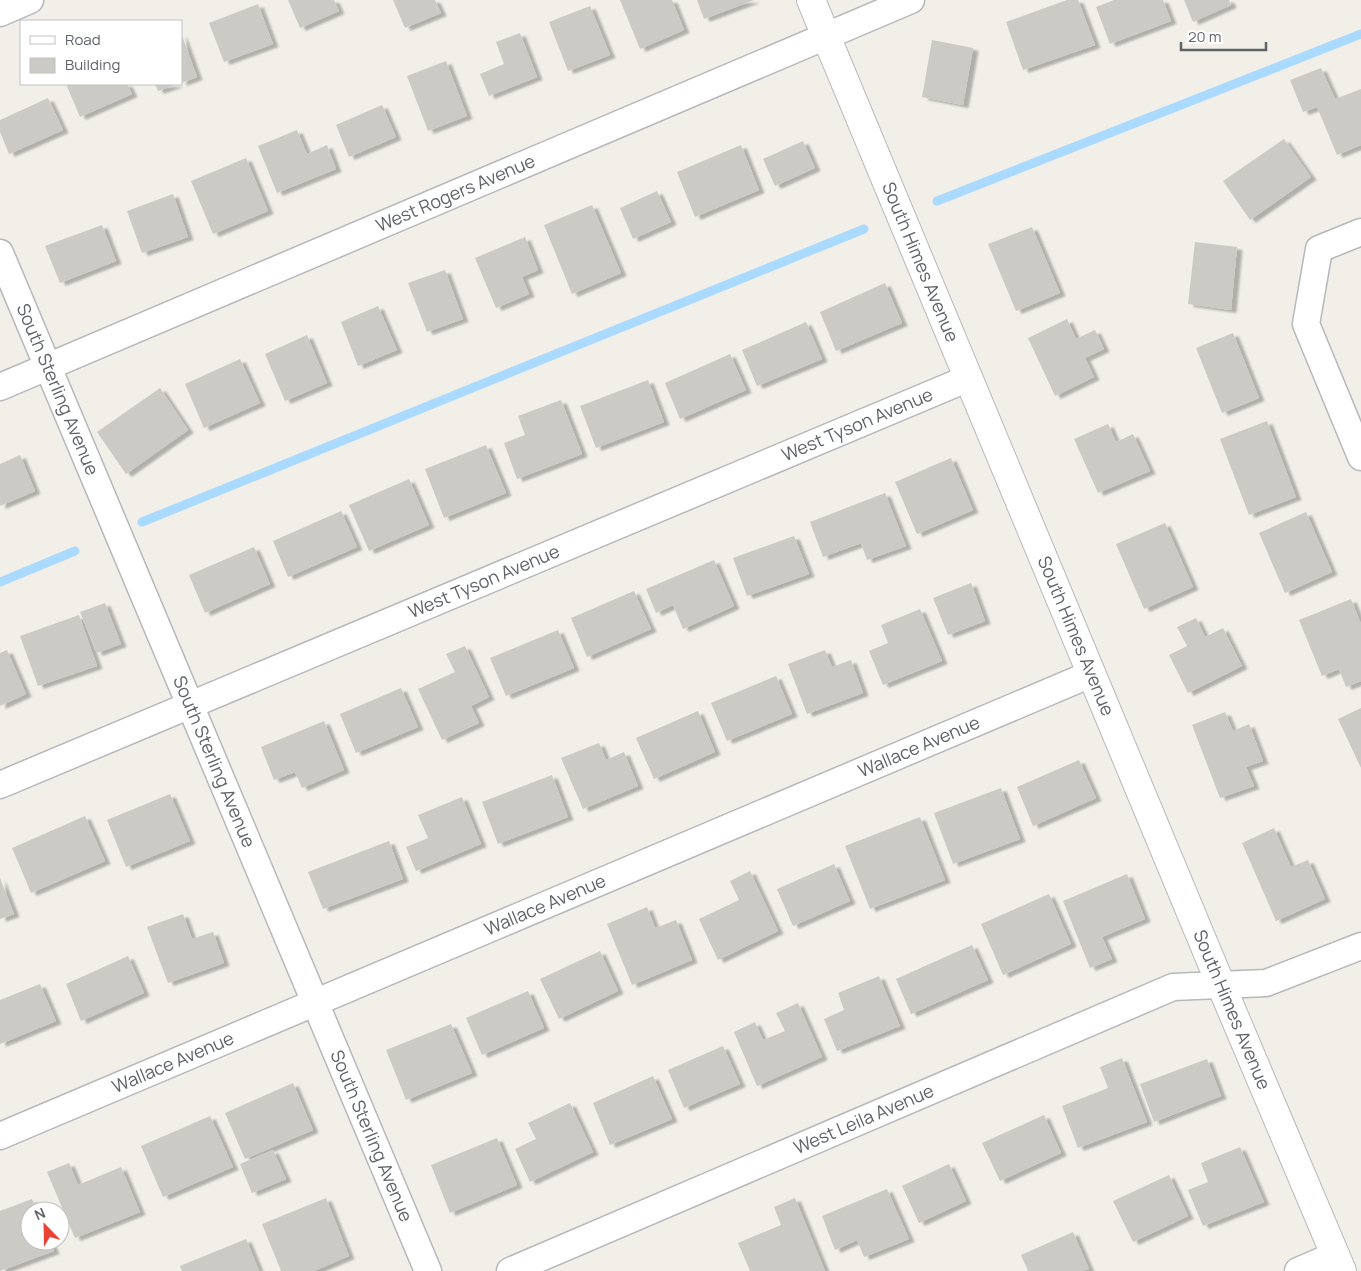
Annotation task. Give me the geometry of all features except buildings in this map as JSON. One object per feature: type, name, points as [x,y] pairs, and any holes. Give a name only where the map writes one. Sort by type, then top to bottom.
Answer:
[{"type":"street","points":[[0,13],[30,0]]},
{"type":"street","name":"South Himes Avenue","points":[[811,0],[1338,1263]]},
{"type":"street","name":"West Rogers Avenue","points":[[0,387],[911,0]]},
{"type":"street","points":[[1361,232],[1319,249],[1306,324],[1361,457]]},
{"type":"street","name":"South Sterling Avenue","points":[[0,253],[428,1271]]},
{"type":"street","name":"West Tyson Avenue","points":[[0,785],[969,378]]},
{"type":"street","name":"Wallace Avenue","points":[[0,1136],[1092,674]]},
{"type":"street","name":"West Leila Avenue","points":[[510,1271],[1173,987],[1266,983],[1361,946]]},
{"type":"street","points":[[1298,1271],[1338,1263]]},
{"type":"waterway","points":[[937,201],[1361,34]]},
{"type":"waterway","points":[[142,522],[864,229]]},
{"type":"waterway","points":[[0,582],[75,551]]}]
